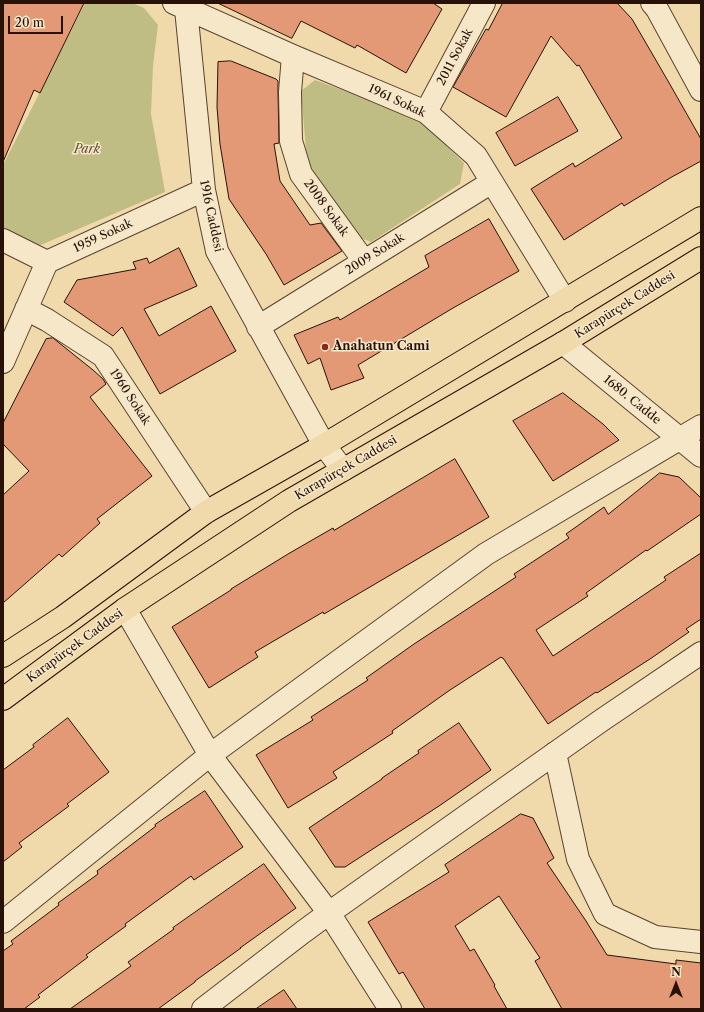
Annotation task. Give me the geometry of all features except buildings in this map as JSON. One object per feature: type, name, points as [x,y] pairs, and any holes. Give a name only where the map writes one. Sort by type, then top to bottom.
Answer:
[{"type":"main road","points":[[3,656],[63,617],[206,512],[324,445],[701,218]]},
{"type":"main road","name":"Karapürçek Caddesi","points":[[3,699],[125,609],[289,501],[563,343],[701,258]]},
{"type":"street","name":"2011 Sokak","points":[[426,112],[484,3]]},
{"type":"street","points":[[652,3],[657,9],[701,90]]},
{"type":"street","name":"1961 Sokak","points":[[183,5],[293,56],[426,112],[476,156],[565,301]]},
{"type":"street","name":"1916 Caddesi","points":[[183,5],[204,190],[217,251],[324,445],[343,470]]},
{"type":"street","name":"2008 Sokak","points":[[293,56],[290,92],[291,141],[302,174],[364,261]]},
{"type":"street","name":"2009 Sokak","points":[[258,327],[492,182]]},
{"type":"street","name":"1959 Sokak","points":[[47,262],[204,190]]},
{"type":"street","points":[[3,240],[47,262],[3,362]]},
{"type":"street","name":"1960 Sokak","points":[[26,309],[47,320],[103,356],[206,512]]},
{"type":"street","name":"1680. Cadde","points":[[563,343],[701,456]]},
{"type":"street","points":[[3,922],[210,755],[486,554],[701,426]]},
{"type":"street","points":[[125,609],[210,755],[329,913],[390,1009]]},
{"type":"street","points":[[203,1009],[329,913],[602,720],[701,653]]},
{"type":"street","points":[[555,753],[578,859],[605,914],[655,937],[701,942]]},
{"type":"green space","name":"Park","points":[[85,3],[132,3],[144,8],[158,25],[153,66],[151,114],[165,192],[36,247],[3,230],[3,165]]},
{"type":"green space","points":[[315,80],[418,118],[464,163],[460,184],[371,242],[353,235],[307,161],[301,91]]},
{"type":"place","name":"Anahatun Cami","points":[[325,347]]}]
